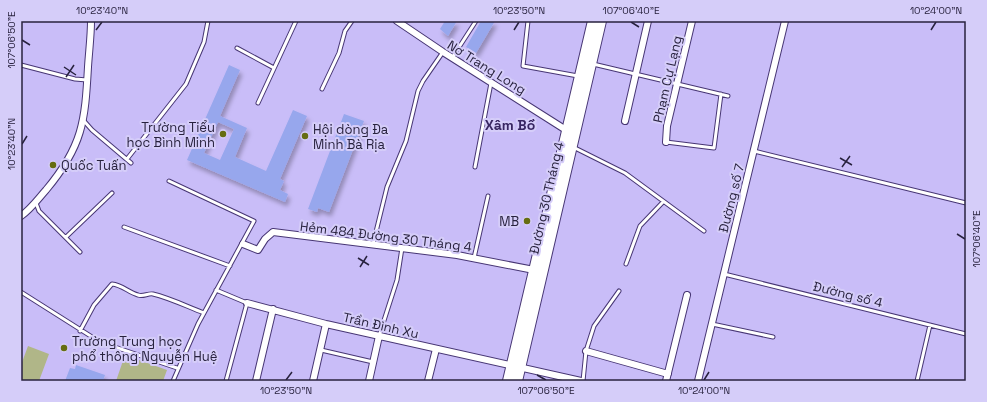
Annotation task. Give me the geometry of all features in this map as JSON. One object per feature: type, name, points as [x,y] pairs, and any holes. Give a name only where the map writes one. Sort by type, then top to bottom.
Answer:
[{"type":"main road","name":"Đường 30 Tháng 4","points":[[508,381],[516,366],[568,146],[579,76],[593,21]]},
{"type":"main road","name":"Đường 30 Tháng 4","points":[[571,131],[591,63],[601,21]]},
{"type":"main road","name":"Đường 30 Tháng 4","points":[[517,381],[516,366],[534,270],[568,146]]},
{"type":"street","points":[[21,216],[36,203],[67,162],[75,148],[84,120],[91,21]]},
{"type":"street","name":"Nơ Trang Long","points":[[397,21],[452,58],[571,131]]},
{"type":"street","points":[[625,121],[648,21]]},
{"type":"street","name":"Phạm Cự Lạng","points":[[666,142],[667,126],[692,21]]},
{"type":"street","name":"Đường số 7","points":[[698,381],[785,21]]},
{"type":"street","name":"Hẻm 484 Đường 30 Tháng 4","points":[[244,244],[258,250],[265,239],[273,232],[474,258],[534,270]]},
{"type":"street","points":[[666,381],[687,295]]},
{"type":"street","name":"Trần Đình Xu","points":[[247,302],[326,324],[582,381]]},
{"type":"street","points":[[256,381],[273,309]]},
{"type":"street","points":[[314,381],[326,324]]},
{"type":"street","points":[[369,381],[379,336]]},
{"type":"street","points":[[428,381],[436,349]]},
{"type":"street","points":[[586,351],[668,374]]},
{"type":"lane","points":[[127,159],[186,84],[204,42],[208,21]]},
{"type":"lane","points":[[258,103],[296,21]]},
{"type":"lane","points":[[322,89],[339,53],[345,31],[352,21]]},
{"type":"lane","points":[[452,58],[476,21]]},
{"type":"lane","points":[[528,21],[523,66],[579,76]]},
{"type":"lane","points":[[237,48],[274,68]]},
{"type":"lane","points":[[373,245],[387,187],[399,155],[406,142],[418,91],[443,52]]},
{"type":"lane","points":[[591,63],[728,96]]},
{"type":"lane","points":[[21,65],[75,79],[88,80]]},
{"type":"lane","points":[[475,167],[492,83]]},
{"type":"lane","points":[[666,142],[714,148],[721,94]]},
{"type":"lane","points":[[84,120],[92,130],[131,163]]},
{"type":"lane","points":[[568,146],[625,173],[704,232]]},
{"type":"lane","points":[[754,151],[966,203]]},
{"type":"lane","points":[[169,181],[254,221],[243,240],[244,244],[204,313],[173,381]]},
{"type":"lane","points":[[66,237],[112,193]]},
{"type":"lane","points":[[474,258],[488,196]]},
{"type":"lane","points":[[626,264],[640,226],[663,202]]},
{"type":"lane","points":[[36,203],[39,211],[80,252]]},
{"type":"lane","points":[[124,227],[230,266]]},
{"type":"lane","points":[[379,336],[397,280],[402,248]]},
{"type":"lane","name":"Đường số 4","points":[[724,274],[966,334]]},
{"type":"lane","points":[[80,331],[94,305],[112,284],[120,285],[137,295],[156,295],[204,313]]},
{"type":"lane","points":[[216,290],[247,302],[226,381]]},
{"type":"lane","points":[[582,381],[586,351],[594,326],[619,291]]},
{"type":"lane","points":[[21,292],[80,331],[100,342],[178,368]]},
{"type":"lane","points":[[712,324],[773,337]]},
{"type":"lane","points":[[917,381],[930,325]]},
{"type":"lane","points":[[320,350],[373,362]]},
{"type":"green space","points":[[28,346],[49,354],[39,381],[21,381],[21,365]]},
{"type":"green space","points":[[125,355],[167,370],[163,381],[116,381]]},
{"type":"building","points":[[445,21],[457,21],[448,36],[440,29]]},
{"type":"building","points":[[481,21],[495,21],[476,53],[466,47]]},
{"type":"building","points":[[229,65],[240,70],[220,116],[247,128],[235,157],[266,171],[293,110],[307,116],[280,179],[284,181],[280,190],[288,194],[285,202],[187,160]],"holes":[[[218,122],[234,129],[220,160],[204,153]]]},
{"type":"building","points":[[344,114],[364,121],[329,212],[318,208],[317,212],[308,209]]},
{"type":"building","points":[[76,365],[105,375],[103,381],[65,381],[70,368],[75,369]]},
{"type":"place","name":"Trường Tiểu học Bình Minh","points":[[223,134]]},
{"type":"place","name":"Hội dòng Đa Minh Bà Rịa","points":[[305,136]]},
{"type":"place","name":"Quốc Tuấn","points":[[53,165]]},
{"type":"place","name":"MB","points":[[527,221]]},
{"type":"place","name":"Trường Trung học phổ thông Nguyễn Huệ","points":[[64,348]]},
{"type":"district","name":"Xâm Bồ","points":[[510,125]]}]
